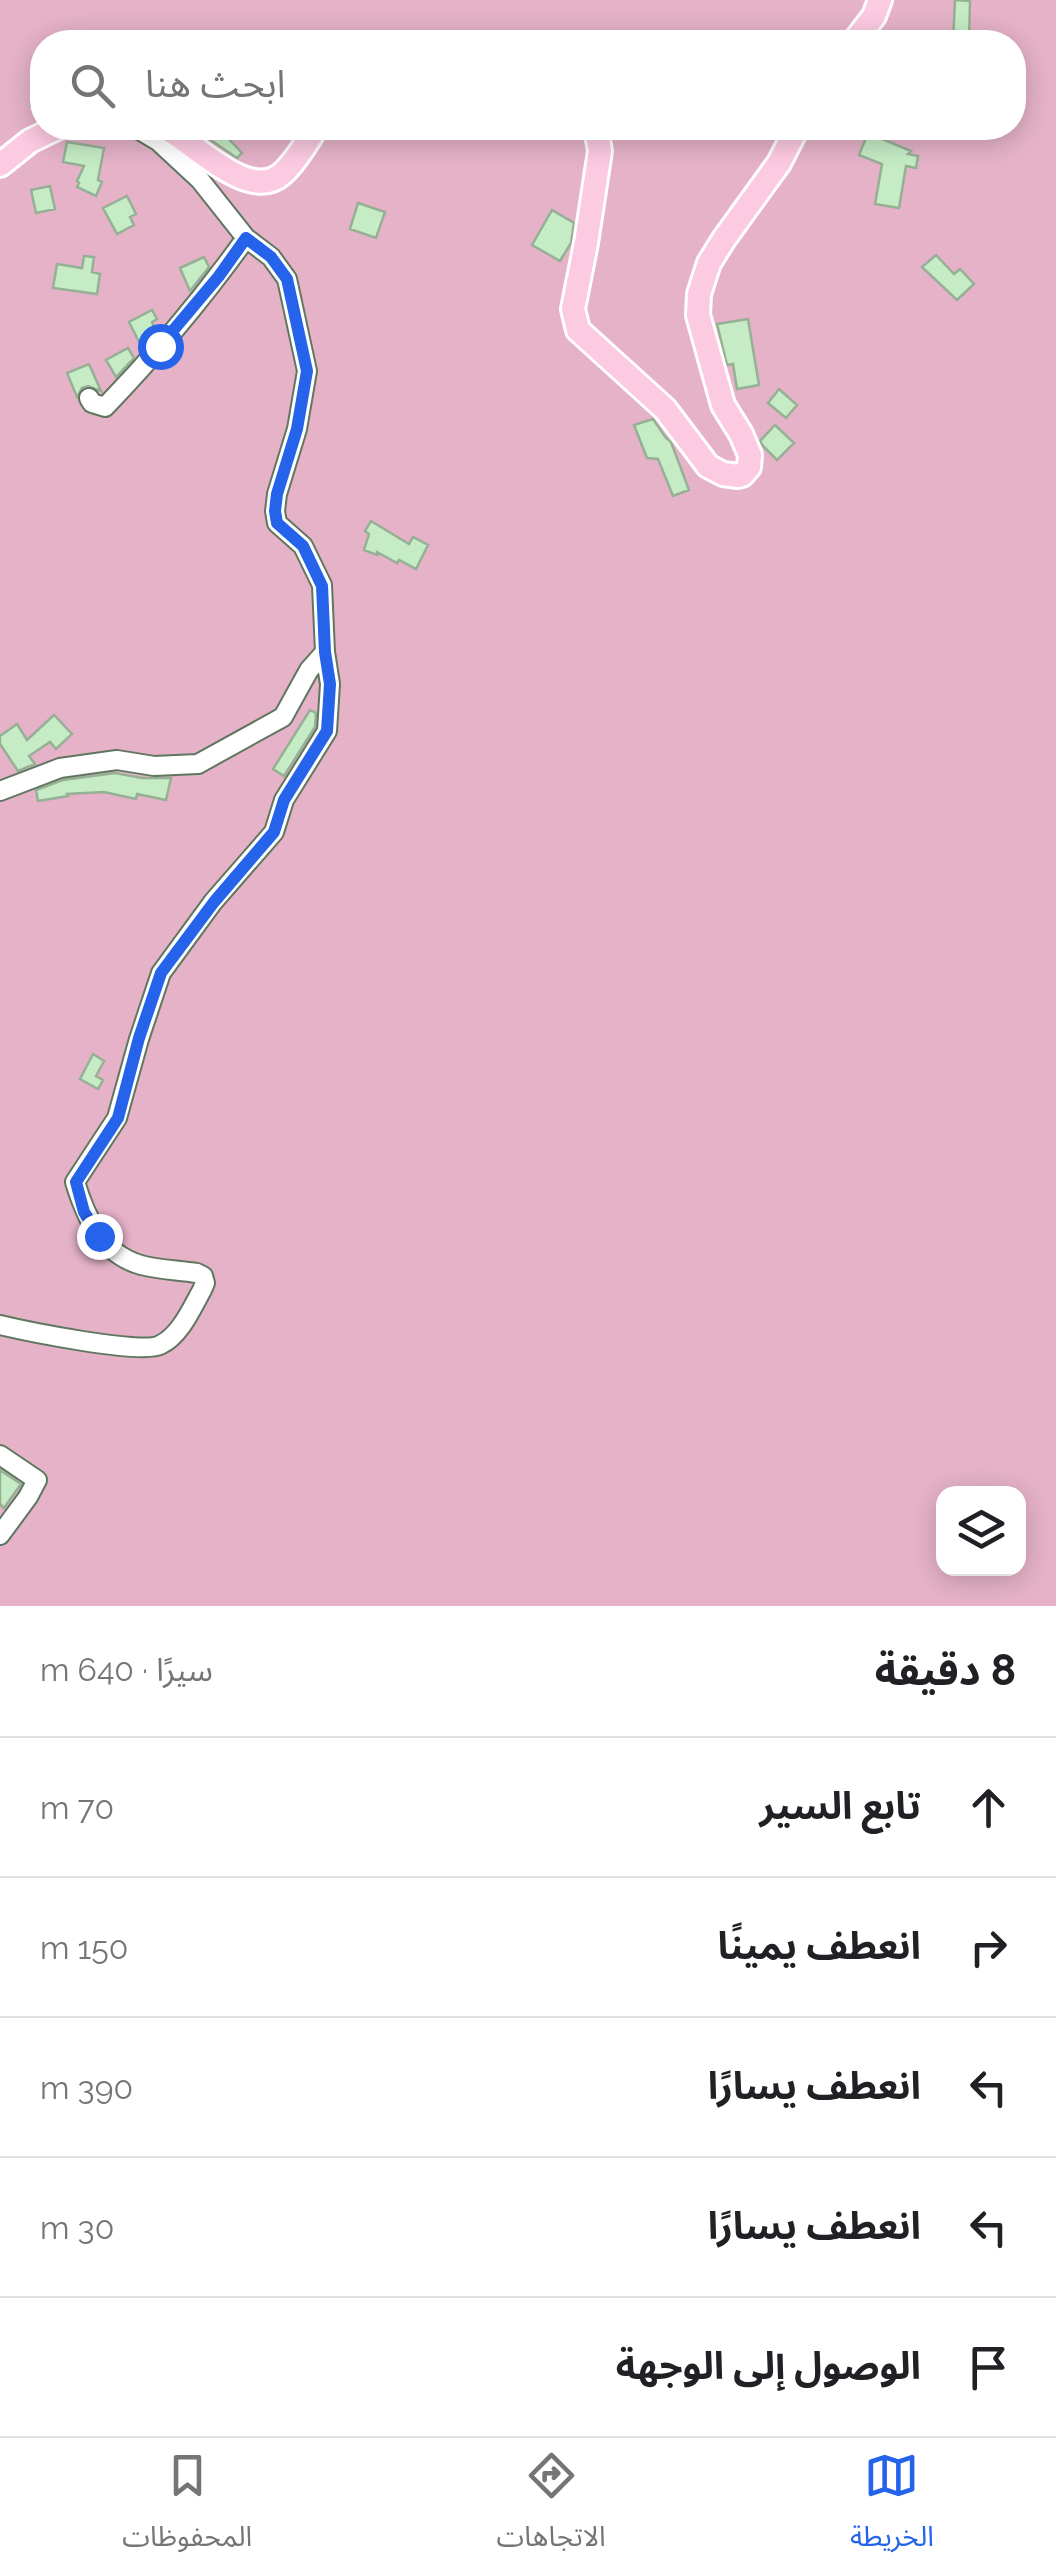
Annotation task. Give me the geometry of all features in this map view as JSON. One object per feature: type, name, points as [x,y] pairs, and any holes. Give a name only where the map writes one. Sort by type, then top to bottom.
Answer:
[{"type":"main road","points":[[863,30],[880,0]]},
{"type":"main road","points":[[0,165],[32,140]]},
{"type":"main road","points":[[186,140],[234,176],[264,182],[282,174],[307,140]]},
{"type":"main road","points":[[598,140],[600,150],[574,303],[578,330],[665,409],[708,466],[730,476],[746,471],[750,455],[723,405],[698,315],[699,294],[709,263],[724,238],[780,164],[792,140]]},
{"type":"street","points":[[0,1324],[119,1346],[159,1346],[172,1336],[202,1290],[203,1276],[197,1273],[144,1266],[112,1251],[84,1212],[76,1182],[118,1118],[161,973],[214,902],[274,832],[284,800],[327,731],[330,684],[322,586],[303,546],[277,523],[275,511],[297,429],[307,371],[287,279],[271,257],[246,238],[200,180],[155,140]]},
{"type":"street","points":[[89,398],[92,404],[105,407],[207,290],[246,238]]},
{"type":"street","points":[[0,791],[60,768],[116,760],[154,766],[198,764],[283,717],[325,652]]},
{"type":"street","points":[[0,1456],[37,1480],[0,1536]]},
{"type":"shaded area","points":[[0,0],[1056,0],[1056,1606],[0,1606]]},
{"type":"building","points":[[955,0],[970,1],[969,30],[954,30]]},
{"type":"building","points":[[211,140],[230,140],[242,153],[237,158]]},
{"type":"building","points":[[865,140],[885,140],[918,156],[916,168],[906,166],[899,208],[875,204],[882,164],[859,155]]},
{"type":"building","points":[[67,142],[104,148],[98,180],[102,182],[96,196],[77,187],[84,166],[63,162]]},
{"type":"building","points":[[50,186],[55,209],[36,213],[31,190]]},
{"type":"building","points":[[127,196],[136,214],[130,217],[134,225],[117,234],[103,208]]},
{"type":"building","points":[[358,203],[385,212],[376,238],[350,229]]},
{"type":"building","points":[[552,210],[574,223],[571,243],[560,261],[532,245]]},
{"type":"building","points":[[936,255],[954,274],[960,269],[974,284],[957,300],[922,267]]},
{"type":"building","points":[[84,256],[94,257],[92,272],[100,274],[97,294],[53,288],[57,264],[82,268]]},
{"type":"building","points":[[204,257],[209,267],[190,291],[180,268]]},
{"type":"building","points":[[152,310],[157,319],[152,322],[156,332],[140,344],[129,322]]},
{"type":"building","points":[[748,319],[759,385],[737,389],[733,364],[727,365],[717,324]]},
{"type":"building","points":[[128,348],[134,358],[116,377],[106,360]]},
{"type":"building","points":[[89,364],[101,391],[88,386],[77,397],[67,373]]},
{"type":"building","points":[[779,389],[797,405],[786,418],[768,403]]},
{"type":"building","points":[[653,419],[671,442],[689,490],[673,496],[658,459],[647,458],[634,425]]},
{"type":"building","points":[[775,425],[794,443],[777,460],[760,441]]},
{"type":"building","points":[[371,521],[409,544],[413,537],[428,545],[416,569],[364,550],[369,534],[365,531]]},
{"type":"building","points":[[310,710],[316,713],[315,727],[284,776],[273,769]]},
{"type":"building","points":[[54,715],[72,734],[56,749],[50,742],[29,756],[35,764],[18,771],[0,744],[0,736],[17,724],[27,740]]},
{"type":"building","points":[[115,773],[171,778],[166,800],[104,792],[67,794],[38,801],[36,790],[63,780]]},
{"type":"building","points":[[93,1054],[104,1061],[96,1076],[103,1080],[98,1089],[80,1079]]},
{"type":"building","points":[[0,1470],[21,1484],[4,1508],[0,1504]]},
{"type":"route","points":[[99,1236],[84,1212],[76,1182],[118,1118],[161,973],[214,902],[274,832],[284,800],[327,731],[330,684],[322,586],[303,546],[277,523],[275,511],[297,429],[307,371],[287,279],[271,257],[246,238],[160,346]]}]
